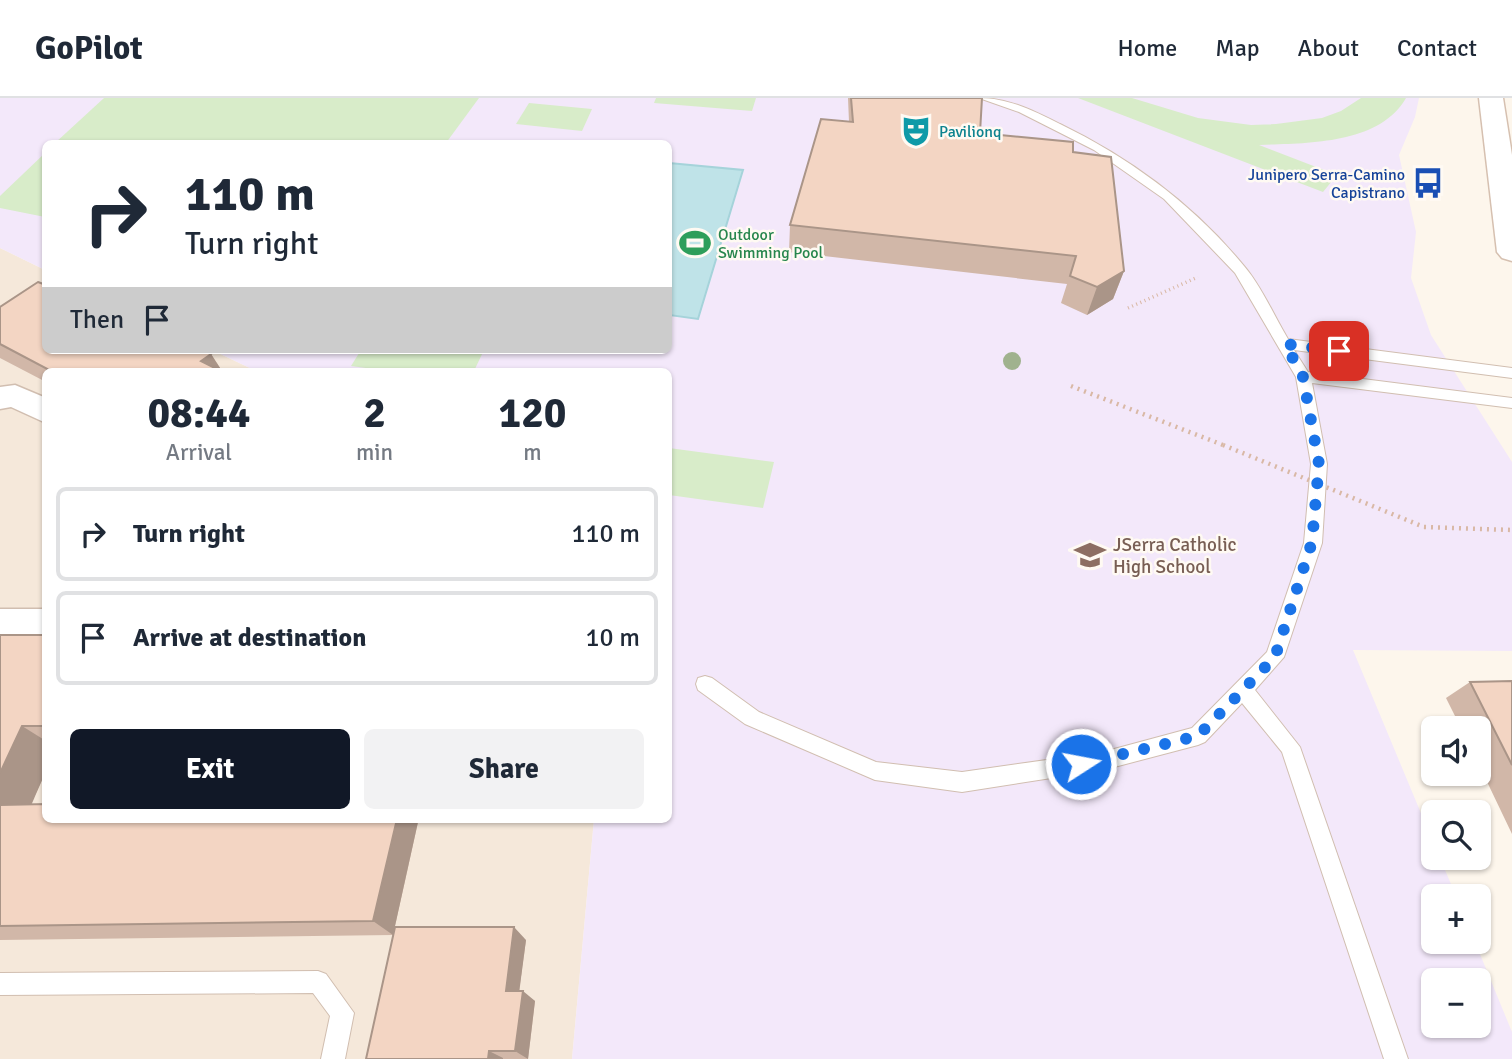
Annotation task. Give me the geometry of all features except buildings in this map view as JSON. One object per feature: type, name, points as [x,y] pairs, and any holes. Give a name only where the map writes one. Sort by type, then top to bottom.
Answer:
[{"type":"main road","points":[[1491,98],[1512,252]]},
{"type":"street","points":[[0,398],[15,396],[42,410]]},
{"type":"street","points":[[0,625],[42,625]]},
{"type":"lane","points":[[705,684],[752,718],[875,771],[961,782],[1104,761],[1198,736],[1275,657],[1312,542],[1319,464],[1303,377],[1240,270],[1168,196],[1098,147],[1023,110],[985,98]]},
{"type":"lane","points":[[1285,344],[1512,373]]},
{"type":"lane","points":[[1303,377],[1512,403]]},
{"type":"lane","points":[[1243,690],[1290,747],[1396,1059]]},
{"type":"lane","points":[[0,984],[318,982],[342,1013],[332,1059]]},
{"type":"path","points":[[1128,308],[1198,276]]},
{"type":"path","points":[[1071,386],[1424,527],[1512,530]]},
{"type":"shaded area","name":"JSerra Catholic High School","points":[[0,98],[1419,98],[1415,117],[1399,155],[1416,232],[1411,278],[1431,335],[1512,462],[1512,651],[1353,650],[1421,813],[1421,870],[1445,870],[1451,884],[1421,884],[1421,954],[1480,954],[1486,968],[1421,968],[1421,1038],[1491,1038],[1491,981],[1512,1032],[1512,1059],[572,1059],[594,823],[672,823],[672,368],[250,368],[220,354],[672,354],[672,140],[42,140],[42,269],[0,248]]},
{"type":"shaded area","points":[[0,248],[42,269],[42,354],[220,354],[250,368],[42,368],[42,823],[594,823],[572,1059],[0,1059]]},
{"type":"green space","points":[[104,98],[479,98],[448,140],[58,140]]},
{"type":"green space","points":[[656,98],[756,98],[752,111],[654,103]]},
{"type":"green space","points":[[1078,98],[1132,98],[1198,118],[1251,125],[1322,118],[1341,111],[1361,98],[1406,98],[1394,113],[1378,125],[1360,133],[1319,142],[1259,145],[1337,175],[1323,192]]},
{"type":"green space","points":[[529,103],[592,109],[582,131],[516,124]]},
{"type":"green space","points":[[42,156],[42,216],[0,208],[0,196]]},
{"type":"green space","points":[[358,354],[482,354],[475,368],[351,366]]},
{"type":"green space","points":[[672,448],[774,462],[763,508],[672,495]]},
{"type":"water","name":"Outdoor Swimming Pool","points":[[672,163],[743,170],[698,319],[672,315]]},
{"type":"place","name":"Pavilionq","points":[[916,131]]},
{"type":"place","name":"Junipero Serra-Camino Capistrano","points":[[1428,183]]},
{"type":"place","name":"Outdoor Swimming Pool","points":[[695,243]]},
{"type":"place","name":"JSerra Catholic High School","points":[[1090,555]]},
{"type":"route","points":[[1081,764],[1104,761],[1198,736],[1275,657],[1312,542],[1319,464],[1303,377],[1285,344],[1339,351]]}]
